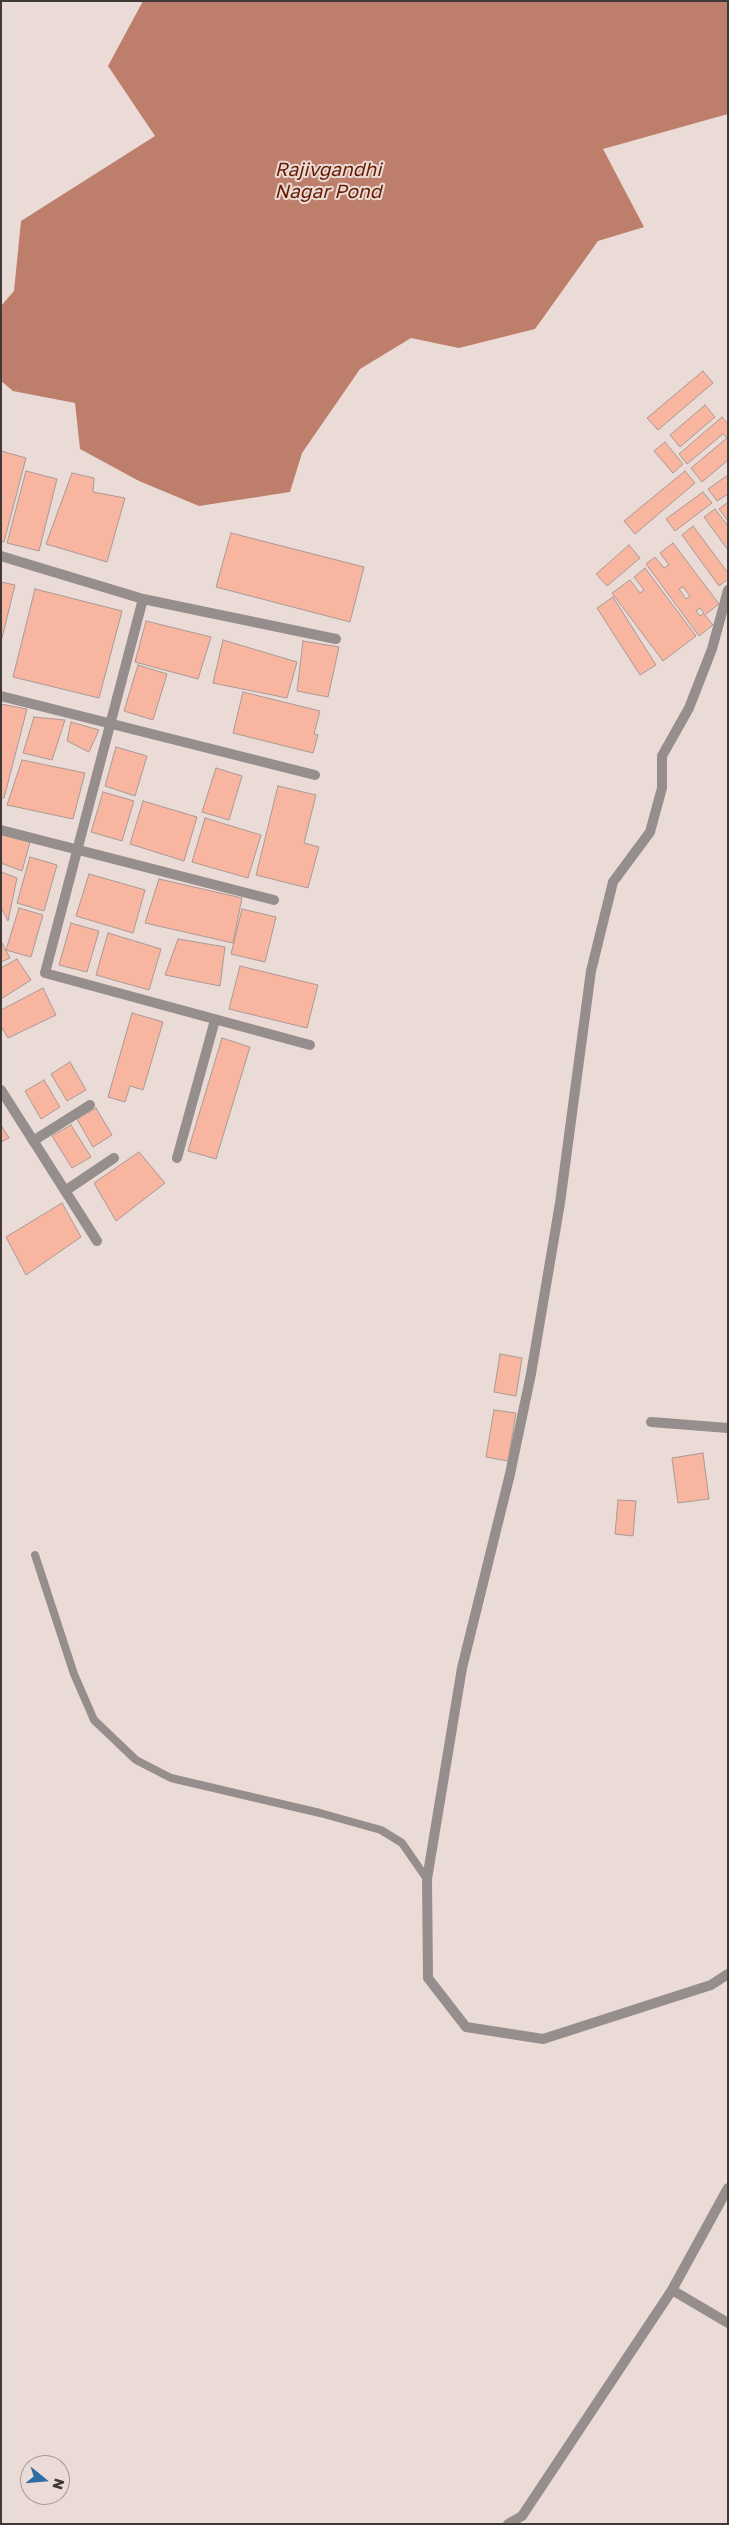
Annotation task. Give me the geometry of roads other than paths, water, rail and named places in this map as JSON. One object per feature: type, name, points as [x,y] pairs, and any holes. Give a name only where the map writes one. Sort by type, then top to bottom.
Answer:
[{"type":"street","points":[[1,556],[143,599],[336,639]]},
{"type":"street","points":[[728,590],[712,649],[689,708],[662,756],[662,788],[650,832],[613,882],[591,971],[561,1193],[531,1374],[462,1668],[427,1879],[428,1978],[466,2027],[543,2039],[711,1985],[728,1974]]},
{"type":"street","points":[[143,599],[44,973],[310,1045]]},
{"type":"street","points":[[1,696],[315,775]]},
{"type":"street","points":[[1,830],[274,900]]},
{"type":"street","points":[[177,1158],[216,1020]]},
{"type":"street","points":[[1,1090],[97,1241]]},
{"type":"street","points":[[32,1141],[90,1106]]},
{"type":"street","points":[[65,1191],[114,1158]]},
{"type":"street","points":[[650,1422],[728,1428]]},
{"type":"street","points":[[508,2524],[522,2516],[672,2290],[728,2188]]},
{"type":"street","points":[[672,2290],[728,2323]]},
{"type":"lane","points":[[35,1555],[74,1674],[94,1720],[136,1760],[171,1778],[320,1813],[381,1830],[402,1843],[427,1879]]},
{"type":"water","name":"Rajivgandhi Nagar Pond","points":[[143,1],[728,1],[728,114],[603,149],[644,227],[598,241],[535,329],[459,348],[411,338],[360,369],[302,453],[290,492],[199,506],[139,481],[80,449],[75,403],[13,391],[1,381],[1,306],[14,291],[21,221],[155,136],[108,66]]}]
